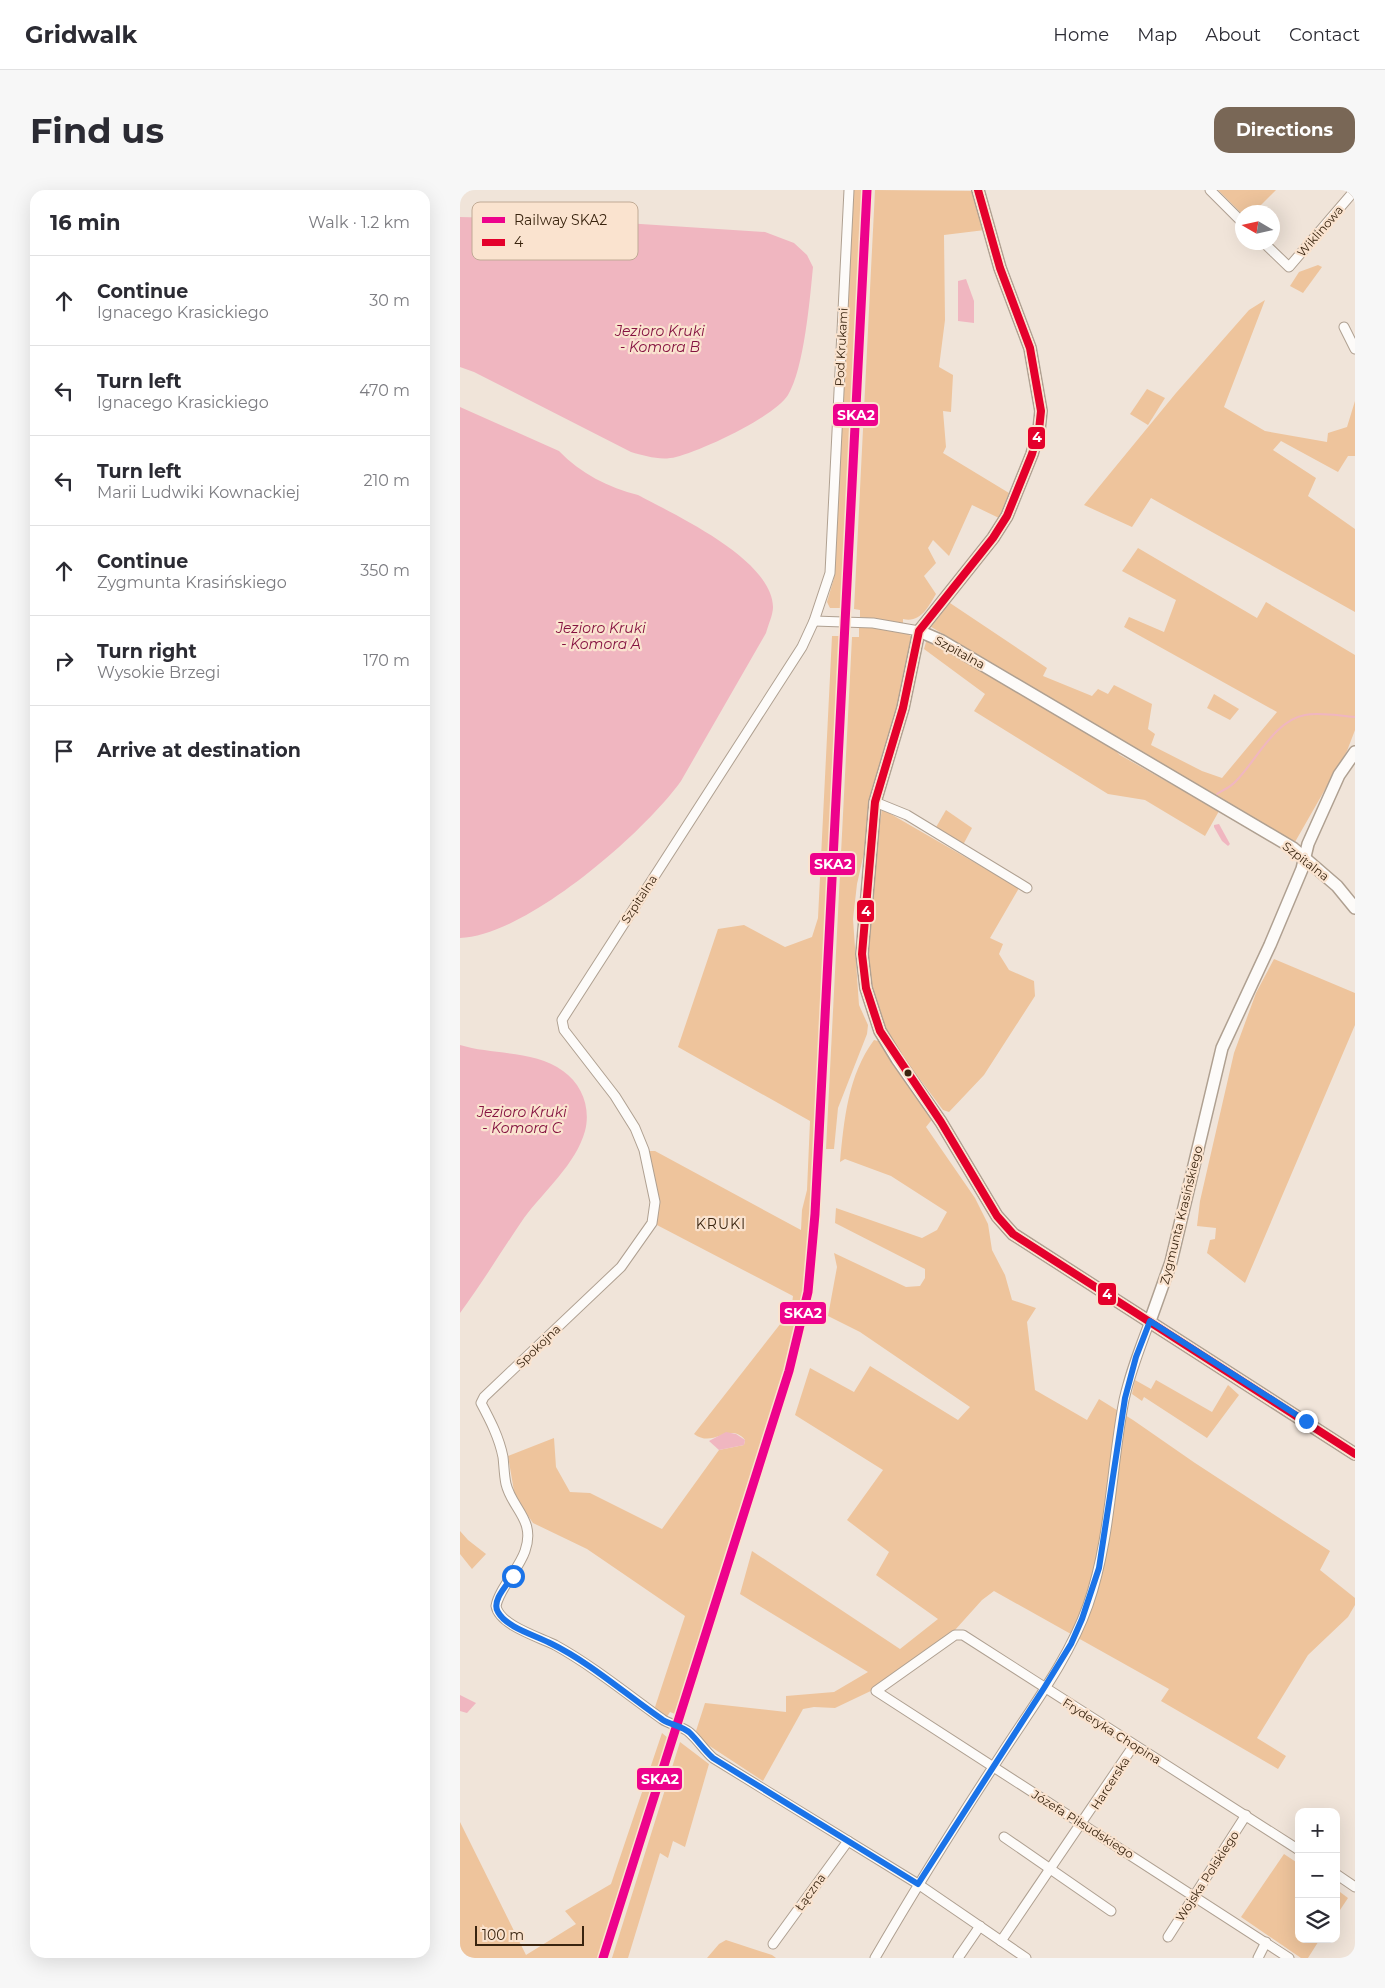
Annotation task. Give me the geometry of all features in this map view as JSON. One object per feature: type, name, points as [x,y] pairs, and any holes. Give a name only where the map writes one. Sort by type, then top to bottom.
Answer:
[{"type":"street","name":"Pod Krukami","points":[[814,621],[830,573],[849,190]]},
{"type":"street","points":[[978,190],[1000,268],[1030,348],[1041,411],[1039,430],[1032,454],[1007,516],[993,538],[919,631],[903,708],[876,802],[862,954],[866,988],[880,1031],[897,1060],[941,1122],[1004,1225],[1027,1242],[1355,1454]]},
{"type":"street","points":[[1210,190],[1235,215]]},
{"type":"street","name":"Wiklinowa","points":[[1271,250],[1289,267],[1355,190]]},
{"type":"street","points":[[1344,328],[1355,348]]},
{"type":"street","name":"Szpitalna","points":[[621,1267],[652,1223],[654,1202],[644,1150],[635,1128],[615,1096],[564,1030],[562,1020],[802,647],[814,621],[873,623],[919,631],[942,640],[1293,848],[1337,886],[1355,908]]},
{"type":"street","name":"Zygmunta Krasińskiego","points":[[875,1958],[918,1884],[1074,1638],[1094,1587],[1103,1549],[1125,1398],[1136,1357],[1171,1262],[1222,1048],[1270,945],[1305,858],[1308,844],[1339,775],[1355,752]]},
{"type":"street","points":[[876,802],[907,815],[1027,888]]},
{"type":"street","name":"Spokojna","points":[[621,1267],[484,1397],[481,1403],[496,1433],[511,1498],[522,1513],[528,1528],[525,1551],[497,1601],[497,1612],[506,1621],[556,1646],[617,1685],[664,1721],[689,1732],[698,1744],[713,1758],[848,1841]]},
{"type":"street","name":"Fryderyka Chopina","points":[[876,1691],[958,1634],[1295,1847]]},
{"type":"street","name":"Józefa Piłsudskiego","points":[[876,1691],[992,1768],[1083,1824],[1289,1958]]},
{"type":"street","name":"Harcerska","points":[[1001,1941],[1083,1824],[1134,1745]]},
{"type":"street","name":"Wojska Polskiego","points":[[1168,1937],[1246,1815]]},
{"type":"street","points":[[1004,1837],[1111,1911]]},
{"type":"street","points":[[848,1841],[918,1884],[1026,1958]]},
{"type":"street","name":"Łączna","points":[[773,1944],[848,1841]]},
{"type":"street","points":[[1340,1877],[1355,1887]]},
{"type":"street","points":[[958,1958],[980,1926]]},
{"type":"street","points":[[1258,1958],[1266,1942]]},
{"type":"shaded area","points":[[852,190],[863,190],[843,608],[830,608],[827,602],[834,578]]},
{"type":"shaded area","points":[[875,190],[973,191],[985,230],[944,235],[945,320],[939,367],[953,375],[951,412],[943,411],[946,447],[943,453],[1009,493],[999,518],[972,505],[949,556],[933,540],[928,548],[936,563],[924,576],[936,594],[923,613],[915,619],[903,619],[903,624],[860,617],[860,610],[854,609]]},
{"type":"shaded area","points":[[1218,190],[1276,190],[1261,205],[1235,205],[1235,207]]},
{"type":"shaded area","points":[[1318,265],[1322,267],[1303,293],[1290,286],[1299,272]]},
{"type":"shaded area","points":[[1265,300],[1224,407],[1265,431],[1327,442],[1328,433],[1347,427],[1355,401],[1355,456],[1348,456],[1338,472],[1281,441],[1273,450],[1316,478],[1308,496],[1355,529],[1355,612],[1151,498],[1132,527],[1084,505],[1176,393],[1249,310]]},
{"type":"shaded area","points":[[1147,389],[1165,398],[1148,425],[1130,414]]},
{"type":"shaded area","points":[[1138,548],[1257,618],[1266,602],[1355,655],[1355,730],[1347,751],[1295,842],[1224,803],[928,625],[947,601],[1047,668],[1043,676],[1092,696],[1098,689],[1108,694],[1114,685],[1152,704],[1148,729],[1155,734],[1151,745],[1202,771],[1222,778],[1277,712],[1124,627],[1129,617],[1164,632],[1176,600],[1122,571]]},
{"type":"shaded area","points":[[859,626],[907,633],[913,638],[857,884],[853,919],[859,1005],[868,1025],[867,1034],[838,1108],[834,1149],[826,1149],[852,637],[859,637]]},
{"type":"shaded area","points":[[832,636],[841,636],[812,1214],[804,1294],[788,1361],[692,1664],[675,1714],[670,1712],[665,1720],[655,1707],[685,1616],[587,1549],[533,1523],[515,1497],[508,1456],[554,1438],[556,1467],[570,1492],[590,1493],[662,1529],[719,1450],[744,1445],[745,1440],[733,1433],[708,1439],[694,1434],[781,1323],[789,1326],[793,1296],[655,1224],[656,1188],[649,1151],[655,1151],[801,1230],[802,1210],[807,1190],[810,1121],[678,1047],[718,929],[744,925],[785,947],[812,937],[818,918]]},
{"type":"shaded area","points":[[930,641],[943,646],[1105,741],[1120,755],[1219,811],[1205,836],[1145,800],[1108,794],[974,711],[985,694],[924,649],[926,642]]},
{"type":"shaded area","points":[[1214,694],[1239,709],[1230,720],[1207,708]]},
{"type":"shaded area","points":[[882,809],[1019,888],[990,938],[1003,944],[999,954],[1009,970],[1034,981],[1035,996],[984,1075],[949,1112],[943,1110],[885,1033],[866,999],[860,948]]},
{"type":"shaded area","points":[[946,810],[972,828],[963,845],[935,829]]},
{"type":"shaded area","points":[[1274,959],[1355,993],[1355,1025],[1245,1283],[1207,1253],[1210,1240],[1215,1239],[1216,1228],[1197,1226],[1200,1201],[1234,1053],[1256,993]]},
{"type":"shaded area","points":[[874,1040],[882,1042],[934,1117],[926,1127],[975,1198],[988,1224],[992,1250],[1005,1275],[1012,1300],[1036,1308],[1027,1322],[1035,1390],[1087,1420],[1099,1399],[1330,1551],[1320,1570],[1355,1598],[1355,1605],[1348,1617],[1308,1655],[1257,1738],[1286,1756],[1278,1769],[1161,1701],[1169,1689],[994,1591],[982,1600],[955,1630],[877,1688],[835,1708],[814,1707],[803,1709],[763,1781],[702,1741],[696,1731],[705,1703],[786,1712],[786,1696],[834,1692],[868,1672],[740,1594],[752,1551],[900,1649],[938,1619],[876,1575],[889,1552],[847,1520],[883,1470],[795,1415],[810,1368],[854,1392],[870,1366],[958,1420],[970,1407],[860,1332],[828,1316],[837,1267],[834,1253],[906,1287],[920,1286],[925,1278],[925,1269],[835,1223],[836,1208],[922,1238],[937,1230],[947,1212],[891,1176],[845,1159],[840,1162],[843,1130],[853,1083],[858,1068]]},
{"type":"shaded area","points":[[1135,1380],[1151,1389],[1156,1380],[1212,1412],[1228,1385],[1239,1395],[1207,1438],[1144,1397],[1142,1401],[1132,1394]]},
{"type":"shaded area","points":[[460,1531],[486,1554],[472,1569],[460,1554]]},
{"type":"shaded area","points":[[662,1733],[668,1738],[599,1958],[460,1958],[460,1822],[526,1955],[576,1924],[565,1911],[611,1884]]},
{"type":"shaded area","points":[[680,1742],[709,1764],[685,1847],[673,1841],[668,1858],[660,1853],[628,1958],[612,1958]]},
{"type":"shaded area","points":[[1284,1854],[1295,1861],[1295,1943],[1317,1943],[1308,1958],[1301,1958],[1241,1917]]},
{"type":"shaded area","points":[[1340,1892],[1348,1898],[1340,1910]]},
{"type":"shaded area","points":[[726,1940],[776,1958],[707,1958],[719,1944]]},
{"type":"water","name":"Jezioro Kruki - Komora B","points":[[460,217],[472,217],[472,260],[638,260],[638,224],[765,232],[794,243],[807,255],[813,267],[802,351],[794,383],[788,395],[768,413],[737,432],[676,457],[659,458],[631,452],[474,372],[460,367]]},
{"type":"water","points":[[966,279],[974,301],[974,323],[958,321],[958,281]]},
{"type":"water","name":"Jezioro Kruki - Komora A","points":[[460,407],[559,451],[576,466],[596,479],[638,495],[719,540],[757,572],[768,589],[773,607],[766,633],[681,781],[664,803],[612,853],[549,901],[517,920],[487,933],[460,938]]},
{"type":"water","points":[[1219,824],[1230,844],[1228,846],[1222,841],[1214,827],[1214,825]]},
{"type":"water","name":"Jezioro Kruki - Komora C","points":[[460,1045],[527,1056],[552,1064],[570,1076],[580,1090],[586,1105],[587,1122],[581,1143],[567,1166],[524,1218],[460,1313]]},
{"type":"water","points":[[726,1432],[736,1434],[745,1440],[744,1445],[719,1450],[709,1441]]},
{"type":"water","points":[[460,1695],[476,1703],[467,1713],[460,1711]]},
{"type":"waterway","points":[[1217,794],[1234,783],[1275,733],[1294,718],[1317,714],[1355,717]]},
{"type":"rail line","name":"SKA2","points":[[603,1958],[789,1371],[808,1292],[815,1214],[867,190]]},
{"type":"transit line","name":"4","points":[[978,190],[1000,268],[1030,348],[1041,411],[1039,430],[1032,454],[1007,516],[993,538],[919,631],[903,708],[875,802],[862,954],[866,988],[880,1031],[941,1122],[997,1216],[1013,1234],[1355,1454]]},
{"type":"district","name":"KRUKI","points":[[721,1224]]},
{"type":"route","points":[[513,1576],[497,1601],[496,1606],[497,1612],[506,1621],[556,1646],[617,1685],[664,1721],[689,1732],[698,1744],[713,1758],[918,1884],[1071,1644],[1088,1606],[1103,1549],[1125,1398],[1136,1357],[1150,1321],[1306,1421]]}]
